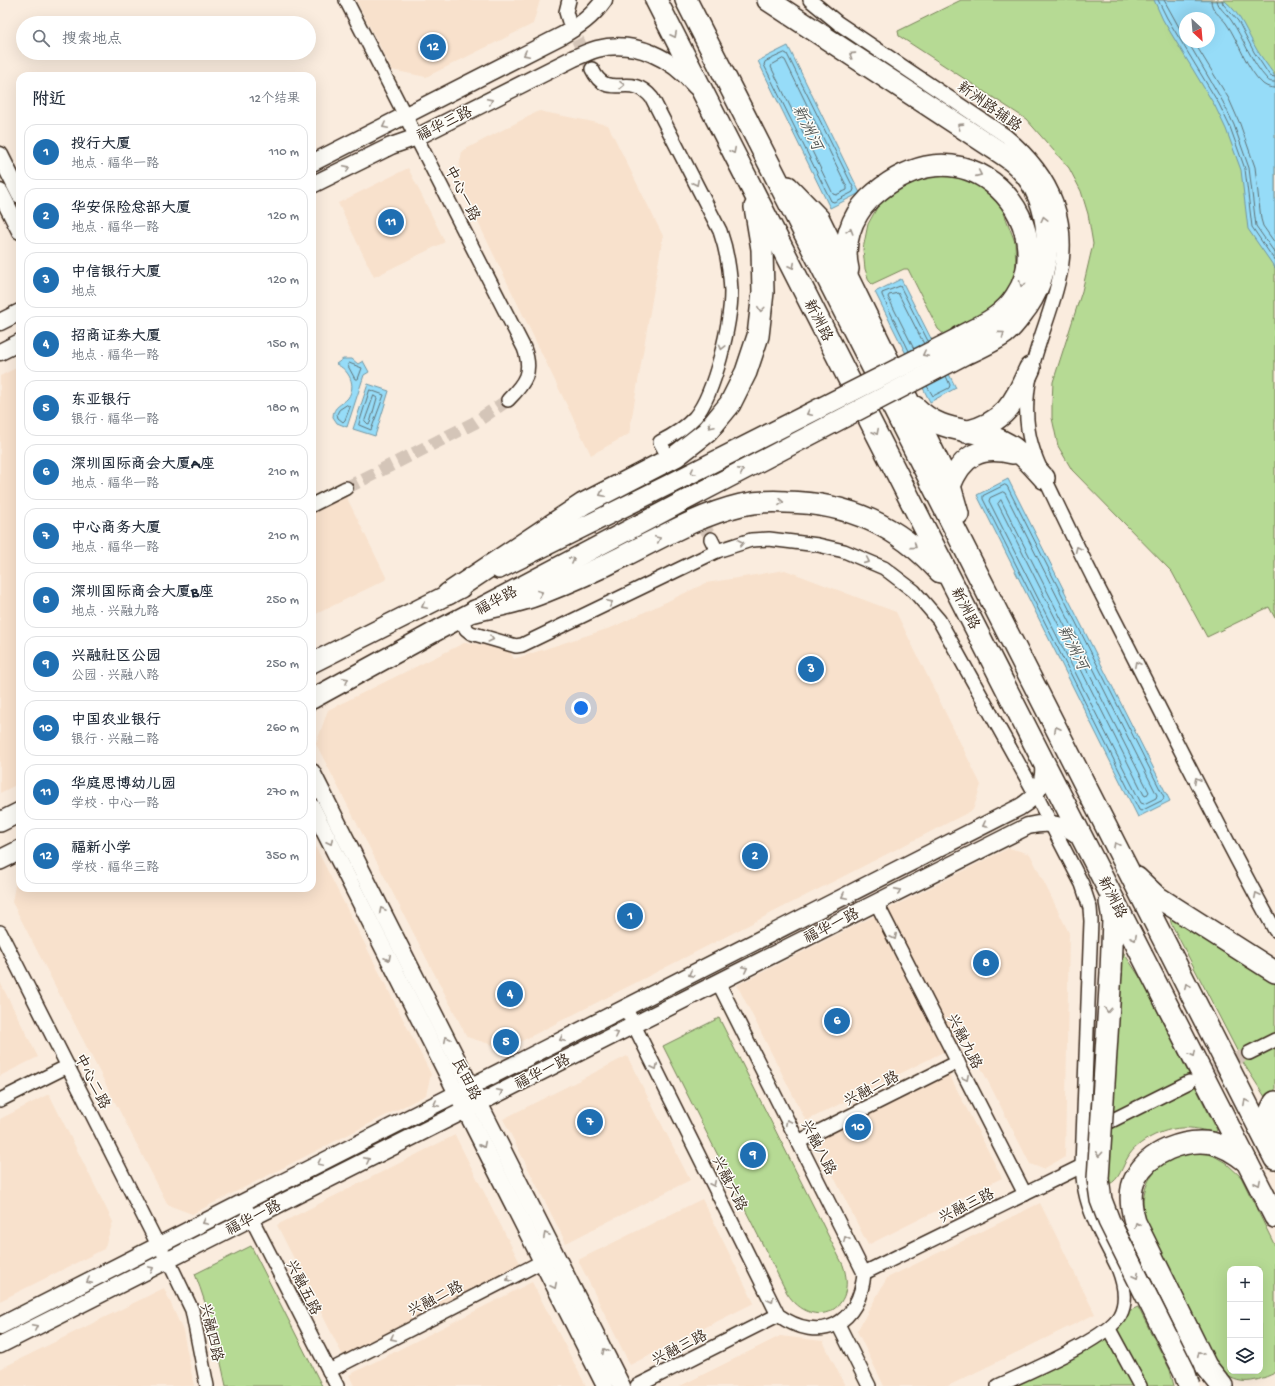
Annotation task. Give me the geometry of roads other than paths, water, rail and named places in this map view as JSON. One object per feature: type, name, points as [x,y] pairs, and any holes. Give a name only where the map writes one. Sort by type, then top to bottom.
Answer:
[{"type":"main road","name":"新洲路","points":[[656,0],[1275,1217]]},
{"type":"main road","name":"新洲路","points":[[686,0],[1273,1154]]},
{"type":"main road","points":[[768,0],[1001,153],[1018,166],[1030,183],[1043,212],[1047,231],[1047,253],[1036,294],[1012,326],[997,338],[964,345]]},
{"type":"main road","points":[[851,283],[847,264],[846,248],[848,234],[855,216],[879,190],[903,175],[928,167],[943,166],[958,168],[979,174],[997,185],[1014,204],[1025,230],[1028,246],[1028,263],[1021,288],[1010,305],[964,345]]},
{"type":"main road","points":[[775,174],[819,219],[950,486],[973,564]]},
{"type":"main road","points":[[448,594],[583,504],[676,456],[707,432],[730,404],[746,372],[758,336],[763,292],[762,249],[751,187]]},
{"type":"main road","name":"福华路","points":[[316,661],[672,483],[964,345]]},
{"type":"main road","name":"福华路","points":[[316,697],[468,614],[682,502],[964,345]]},
{"type":"main road","points":[[966,432],[979,429],[1005,412],[1014,402],[1030,368]]},
{"type":"main road","points":[[910,403],[925,417],[938,425],[999,439],[1008,444],[1044,478]]},
{"type":"main road","points":[[950,486],[955,474],[961,466],[977,453],[997,449],[1022,456]]},
{"type":"main road","points":[[468,614],[538,594],[716,513],[742,505],[771,501],[803,502],[835,507],[865,516],[894,531],[923,553],[960,597]]},
{"type":"main road","points":[[0,822],[16,814]]},
{"type":"main road","points":[[0,860],[16,852]]},
{"type":"main road","points":[[1125,864],[1156,896],[1275,972]]},
{"type":"main road","points":[[1102,876],[1113,919],[1098,1180],[1099,1191],[1109,1221],[1184,1372],[1189,1386]]},
{"type":"main road","points":[[1273,1154],[1266,1131],[1267,1116],[1275,1102]]},
{"type":"main road","points":[[1222,1386],[1206,1366],[1135,1222],[1131,1210],[1131,1193],[1136,1178],[1146,1164],[1162,1152],[1184,1144],[1197,1142],[1213,1143],[1232,1150],[1247,1162]]},
{"type":"street","name":"中心一路","points":[[346,0],[417,137],[528,358],[529,369],[525,379],[508,400]]},
{"type":"street","points":[[569,22],[566,12],[570,0]]},
{"type":"street","name":"福华三路","points":[[316,161],[579,26],[595,13],[604,0]]},
{"type":"street","name":"新洲路辅路","points":[[810,0],[838,23],[1006,136],[1028,155],[1050,188],[1061,219],[1064,256],[1055,294],[1030,368],[1027,388],[1028,426],[1033,454],[1080,555],[1275,930]]},
{"type":"street","name":"福华三路","points":[[316,184],[391,146],[417,137],[574,58],[597,49],[615,46],[634,46],[652,53],[672,65],[690,80],[708,102]]},
{"type":"street","points":[[592,69],[597,79],[604,85],[639,87],[652,98],[720,231],[727,250],[731,293],[718,365],[704,404],[696,416],[676,434],[660,442],[666,453]]},
{"type":"street","points":[[0,155],[16,187]]},
{"type":"street","points":[[0,192],[16,223]]},
{"type":"street","points":[[0,322],[16,314]]},
{"type":"street","points":[[0,352],[16,344]]},
{"type":"street","points":[[316,503],[346,488]]},
{"type":"street","points":[[711,539],[717,551]]},
{"type":"street","points":[[468,614],[466,629],[477,636],[516,646],[525,645],[717,551],[751,540],[769,539],[818,545],[844,551],[884,568],[900,579],[928,605],[939,620],[1051,823],[1082,884],[1090,908],[1091,921],[1082,1166],[1089,1206],[1118,1270],[1125,1299],[1120,1315],[1109,1329],[1089,1341],[998,1386]]},
{"type":"street","points":[[1036,795],[1043,777],[1043,760]]},
{"type":"street","name":"民田路","points":[[316,780],[472,1106],[549,1258],[622,1386]]},
{"type":"street","name":"福华一路","points":[[0,1326],[1020,808],[1036,795]]},
{"type":"street","name":"民田路","points":[[316,814],[464,1090]]},
{"type":"street","name":"福华一路","points":[[0,1345],[1028,826],[1051,823],[1062,825],[1074,832],[1084,841]]},
{"type":"street","name":"兴融九路","points":[[876,902],[1025,1194]]},
{"type":"street","name":"中心二路","points":[[0,932],[158,1245]]},
{"type":"street","name":"兴融八路","points":[[718,982],[864,1273]]},
{"type":"street","name":"兴融六路","points":[[625,1008],[778,1315]]},
{"type":"street","points":[[1249,1053],[1275,1040]]},
{"type":"street","name":"兴融二路","points":[[798,1142],[958,1062]]},
{"type":"street","points":[[0,1100],[68,1066]]},
{"type":"street","points":[[1083,1135],[1189,1082]]},
{"type":"street","name":"兴融三路","points":[[864,1273],[1082,1166]]},
{"type":"street","name":"兴融五路","points":[[243,1202],[337,1386]]},
{"type":"street","name":"兴融四路","points":[[158,1245],[168,1260],[192,1310],[207,1386]]},
{"type":"street","name":"民田路","points":[[549,1258],[605,1386]]},
{"type":"street","name":"兴融二路","points":[[329,1371],[549,1258]]},
{"type":"street","points":[[778,1315],[794,1325],[811,1329],[828,1328],[838,1324],[846,1318],[857,1302],[862,1287],[864,1273]]},
{"type":"street","name":"兴融三路","points":[[637,1386],[778,1315]]},
{"type":"street","points":[[838,1324],[869,1386]]},
{"type":"street","points":[[1109,1329],[1140,1386]]},
{"type":"water","points":[[1154,0],[1225,1],[1240,18],[1257,50],[1275,77],[1275,268],[1248,229],[1241,170],[1226,129],[1215,106],[1180,48],[1215,48],[1215,12],[1179,12],[1179,46],[1163,20]]},
{"type":"water","name":"新洲河","points":[[788,46],[860,193],[830,208],[758,61]]},
{"type":"water","points":[[901,279],[956,388],[930,402],[875,292]]},
{"type":"water","points":[[343,359],[352,359],[358,364],[363,361],[369,372],[364,375],[347,427],[337,423],[333,417],[334,410],[348,398],[352,388],[352,383],[348,374],[336,364]]},
{"type":"water","points":[[368,384],[389,391],[375,436],[353,429]]},
{"type":"water","name":"新洲河","points":[[1008,479],[1170,801],[1138,817],[977,495]]},
{"type":"tunnel","points":[[569,22],[592,69]]},
{"type":"tunnel","points":[[346,488],[474,423],[508,400]]},
{"type":"tunnel","points":[[667,454],[711,539]]},
{"type":"tunnel","points":[[1197,1078],[1249,1053]]},
{"type":"place","name":"福新小学","points":[[433,47]]},
{"type":"place","name":"华庭思博幼儿园","points":[[391,222]]},
{"type":"place","name":"中信银行大厦","points":[[811,669]]},
{"type":"place","name":"华安保险总部大厦","points":[[755,856]]},
{"type":"place","name":"投行大厦","points":[[630,916]]},
{"type":"place","name":"深圳国际商会大厦B座","points":[[986,963]]},
{"type":"place","name":"招商证券大厦","points":[[510,994]]},
{"type":"place","name":"深圳国际商会大厦A座","points":[[837,1021]]},
{"type":"place","name":"东亚银行","points":[[506,1042]]},
{"type":"place","name":"中心商务大厦","points":[[590,1122]]},
{"type":"place","name":"中国农业银行","points":[[858,1127]]},
{"type":"place","name":"兴融社区公园","points":[[753,1155]]}]
